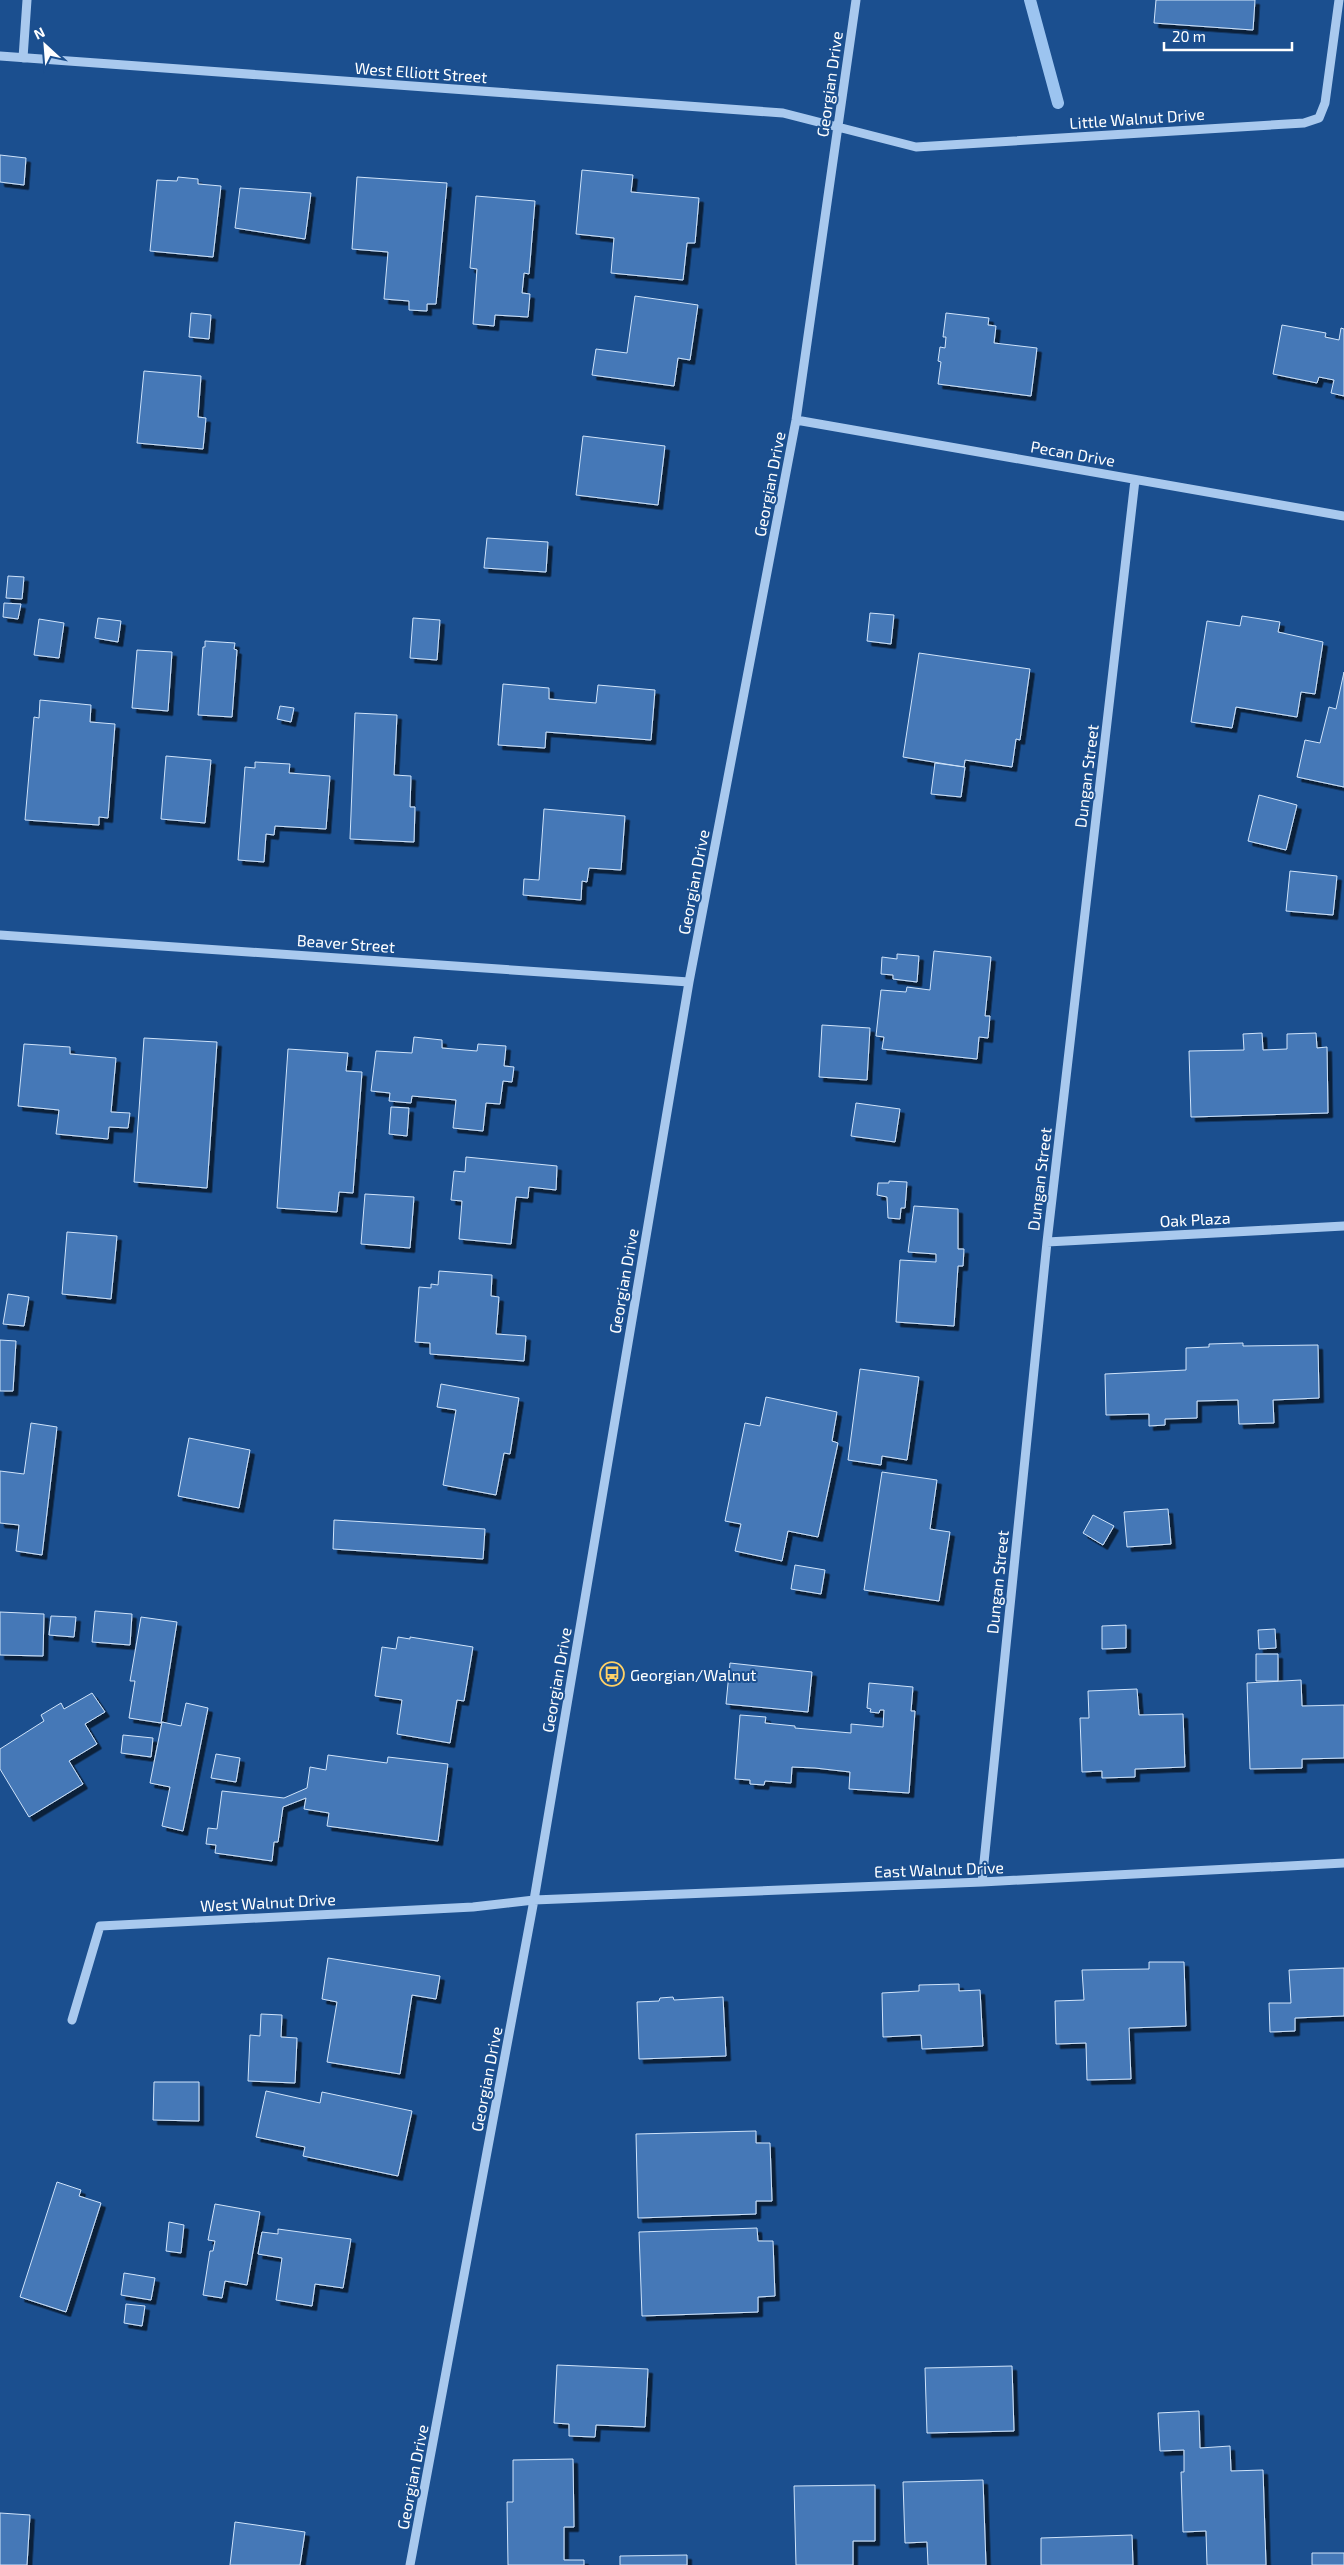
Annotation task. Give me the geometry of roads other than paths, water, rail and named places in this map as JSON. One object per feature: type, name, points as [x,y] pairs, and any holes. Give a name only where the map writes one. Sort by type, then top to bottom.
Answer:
[{"type":"street","points":[[23,58],[27,0]]},
{"type":"street","name":"Georgian Drive","points":[[410,2565],[534,1900],[689,982],[796,420],[856,0]]},
{"type":"street","name":"Little Walnut Drive","points":[[838,127],[916,147],[1304,123],[1319,118],[1326,103],[1339,0]]},
{"type":"street","name":"West Elliott Street","points":[[0,56],[783,113],[838,127]]},
{"type":"street","name":"Pecan Drive","points":[[796,420],[1344,516]]},
{"type":"street","name":"Dungan Street","points":[[982,1882],[1047,1242],[1135,480]]},
{"type":"street","name":"Beaver Street","points":[[0,934],[689,982]]},
{"type":"street","name":"Oak Plaza","points":[[1047,1242],[1344,1226]]},
{"type":"street","name":"East Walnut Drive","points":[[534,1900],[982,1882],[1344,1862]]},
{"type":"street","name":"West Walnut Drive","points":[[72,2020],[100,1926],[473,1907],[534,1900]]},
{"type":"waterway","points":[[1030,0],[1058,103]]},
{"type":"place","name":"Georgian/Walnut","points":[[612,1674]]}]
